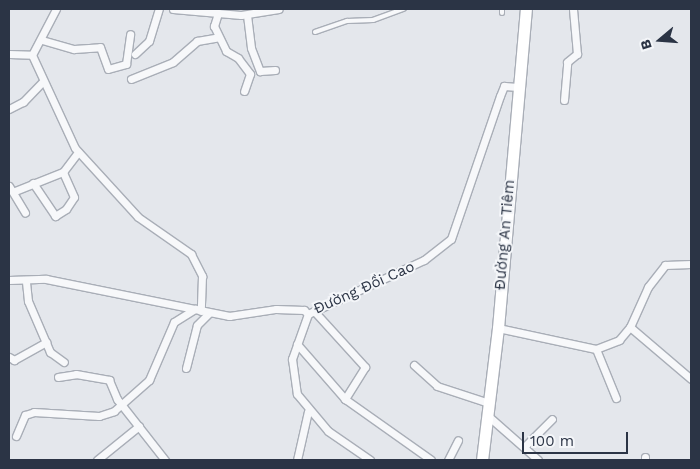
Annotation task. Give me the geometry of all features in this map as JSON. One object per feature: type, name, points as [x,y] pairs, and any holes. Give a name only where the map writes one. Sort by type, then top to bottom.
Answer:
[{"type":"main road","name":"Đường An Tiêm","points":[[482,460],[498,328],[526,9]]},
{"type":"street","points":[[32,55],[42,40],[56,9]]},
{"type":"street","points":[[135,54],[150,41],[159,9]]},
{"type":"street","points":[[173,9],[247,15],[279,9]]},
{"type":"street","points":[[564,100],[567,62],[577,54],[573,9]]},
{"type":"street","points":[[218,13],[214,26],[226,51],[238,58],[250,74],[244,91]]},
{"type":"street","points":[[247,15],[251,48],[260,71],[276,70]]},
{"type":"street","points":[[42,40],[74,49],[100,47],[108,69],[126,64],[130,34]]},
{"type":"street","points":[[131,79],[173,62],[197,41],[219,37]]},
{"type":"street","points":[[9,54],[32,55]]},
{"type":"street","points":[[32,55],[43,82],[78,152],[138,217],[191,254],[202,276],[202,311],[186,368]]},
{"type":"street","points":[[9,109],[23,102],[43,82]]},
{"type":"street","name":"Đường Đồi Cao","points":[[9,280],[26,282],[46,278],[229,316],[276,309],[312,312],[424,260],[450,239],[504,86],[518,87]]},
{"type":"street","points":[[15,191],[63,172],[78,152]]},
{"type":"street","points":[[33,183],[55,216],[66,209],[74,196],[63,172]]},
{"type":"street","points":[[9,186],[15,191],[25,213]]},
{"type":"street","points":[[498,328],[596,349],[618,340],[630,327],[648,287],[665,265],[691,264]]},
{"type":"street","points":[[26,282],[28,301],[50,352],[64,362]]},
{"type":"street","points":[[16,436],[25,415],[34,412],[99,416],[122,404],[148,380],[174,322],[202,311]]},
{"type":"street","points":[[345,399],[365,367],[312,312],[297,344],[292,374],[297,394],[308,411],[328,432],[370,460]]},
{"type":"street","points":[[630,327],[691,380]]},
{"type":"street","points":[[9,357],[14,360],[46,342]]},
{"type":"street","points":[[297,344],[345,399],[431,460]]},
{"type":"street","points":[[596,349],[616,398]]},
{"type":"street","points":[[414,365],[437,386],[488,409],[538,460]]},
{"type":"street","points":[[58,377],[76,374],[109,380],[122,404],[165,460]]},
{"type":"street","points":[[297,460],[308,411]]},
{"type":"street","points":[[525,446],[552,419]]},
{"type":"street","points":[[97,460],[139,426]]},
{"type":"street","points":[[448,460],[458,440]]},
{"type":"lane","points":[[388,9],[389,16]]},
{"type":"lane","points":[[315,32],[347,21],[389,16],[404,9]]}]
